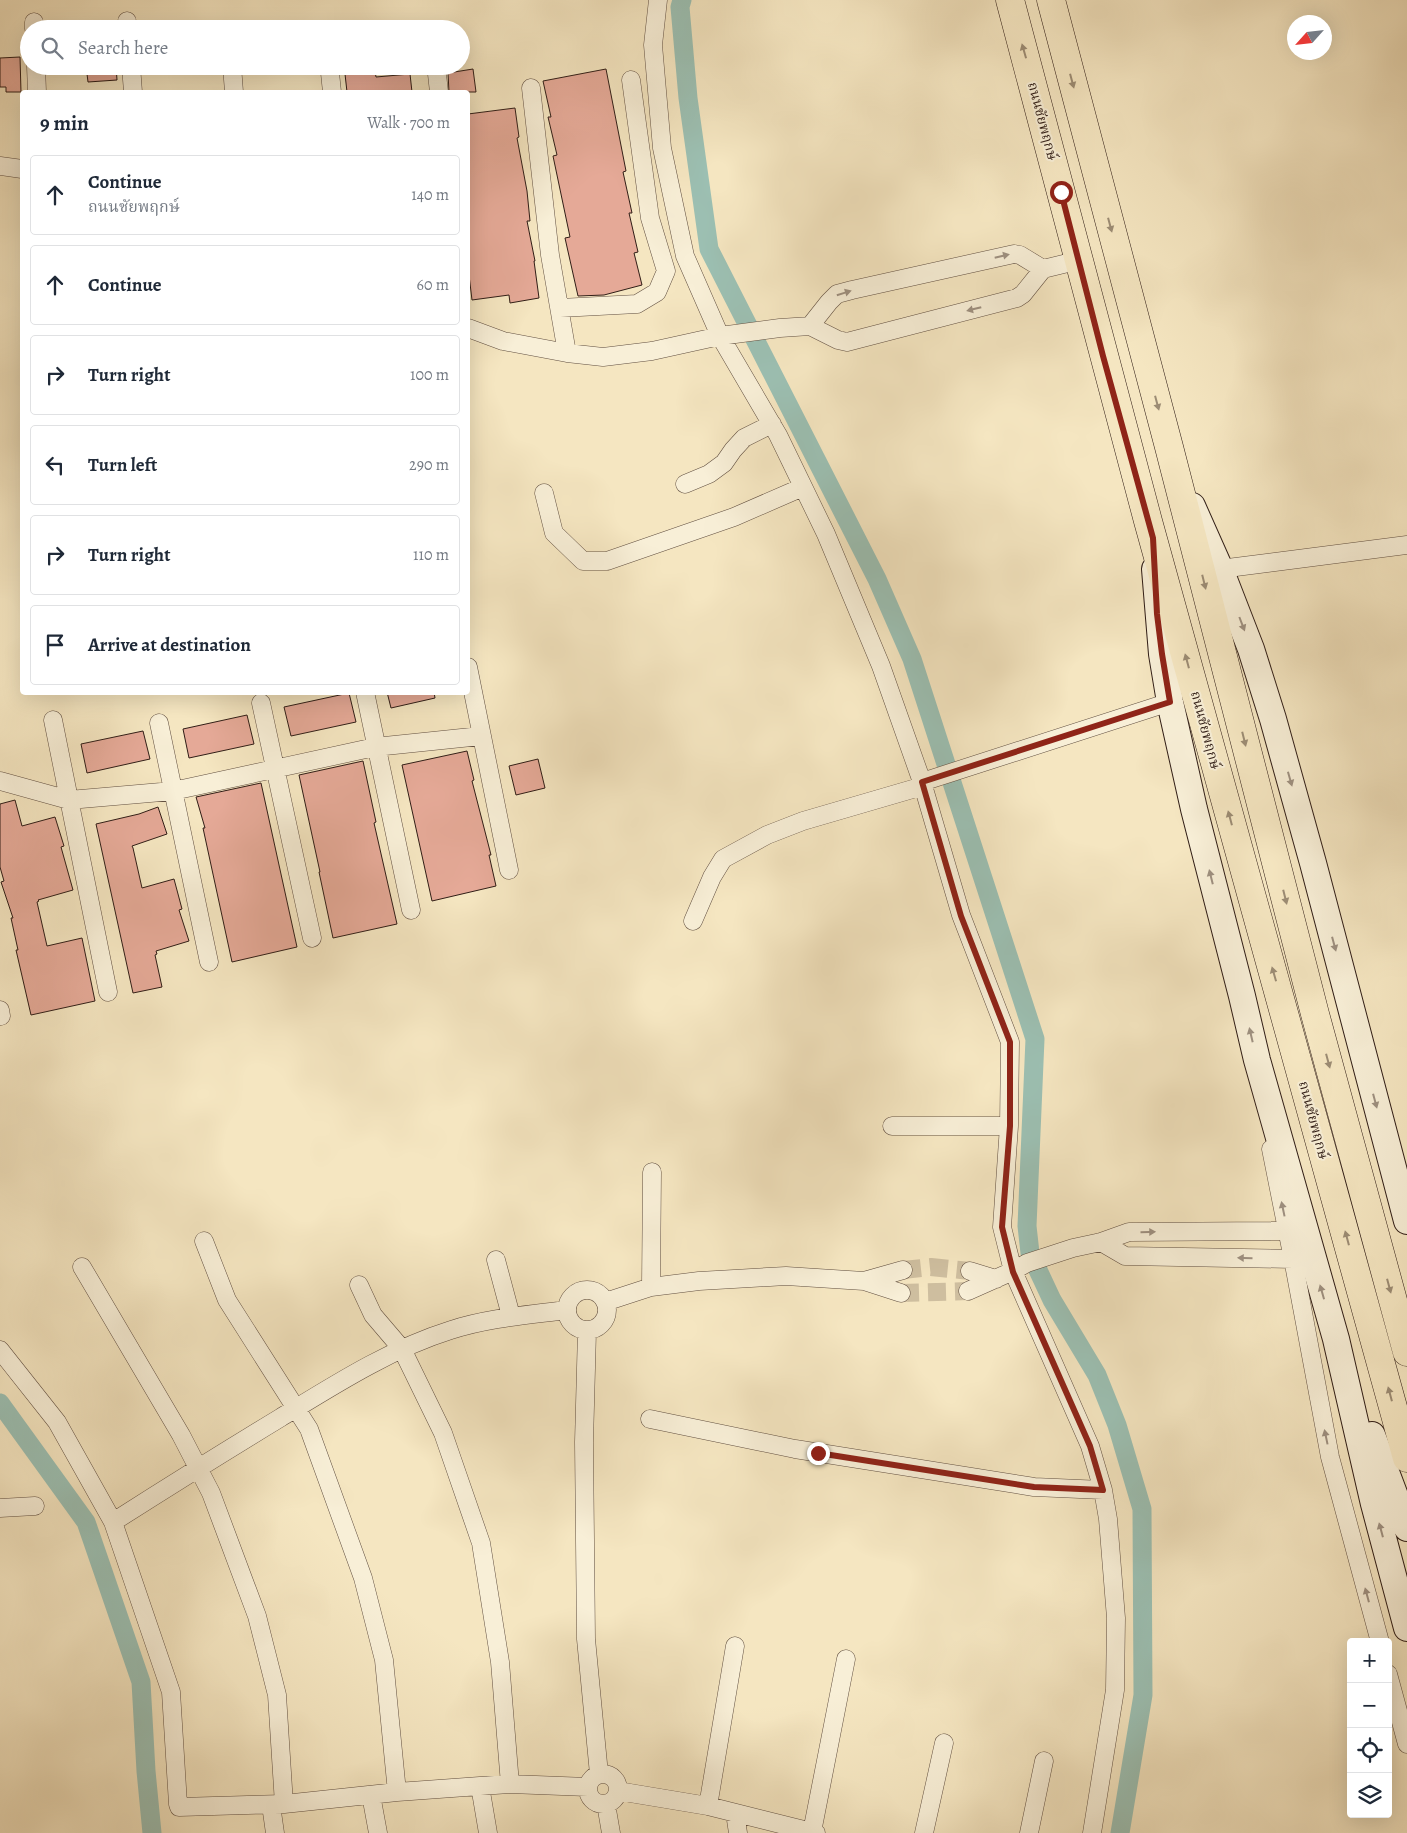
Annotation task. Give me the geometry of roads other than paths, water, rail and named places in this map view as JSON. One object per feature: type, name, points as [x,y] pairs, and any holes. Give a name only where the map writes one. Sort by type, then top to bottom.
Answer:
[{"type":"main road","name":"ถนนชัยพฤกษ์","points":[[1010,0],[1080,260],[1103,356],[1407,1458]]},
{"type":"main road","name":"ถนนชัยพฤกษ์","points":[[1051,0],[1315,1014],[1407,1352]]},
{"type":"main road","points":[[1174,467],[1220,569],[1251,649],[1273,719],[1313,862],[1407,1221]]},
{"type":"main road","points":[[1153,538],[1157,614],[1162,654],[1170,702],[1194,809],[1257,1060],[1336,1339],[1374,1504],[1407,1628]]},
{"type":"main road","points":[[1336,1339],[1407,1528]]},
{"type":"street","points":[[658,0],[654,45],[662,148],[685,256],[772,424],[826,534],[881,666],[925,782],[961,916],[1010,1042],[1010,1126],[1002,1227],[1020,1267],[1090,1446],[1103,1490],[1108,1519],[1116,1618],[1115,1690],[1092,1833]]},
{"type":"street","points":[[36,75],[37,90]]},
{"type":"street","points":[[132,75],[133,90]]},
{"type":"street","points":[[233,75],[234,90]]},
{"type":"street","points":[[330,75],[332,90]]},
{"type":"street","points":[[437,75],[439,90]]},
{"type":"street","points":[[560,308],[637,304],[657,292],[666,270],[650,218],[630,80]]},
{"type":"street","points":[[531,88],[550,255],[567,353]]},
{"type":"street","points":[[0,166],[20,169]]},
{"type":"street","points":[[810,326],[837,294],[852,290],[1014,254],[1020,255],[1042,269]]},
{"type":"street","points":[[470,329],[503,342],[602,357],[652,351],[725,335],[810,326],[838,340],[847,342],[1017,298],[1023,294],[1042,269],[1080,260]]},
{"type":"street","points":[[685,484],[709,474],[724,462],[744,438],[772,424]]},
{"type":"street","points":[[544,493],[554,533],[583,561],[607,561],[734,517],[803,487]]},
{"type":"street","points":[[1220,569],[1407,545]]},
{"type":"street","points":[[470,678],[509,870]]},
{"type":"street","points":[[366,695],[375,747],[411,910]]},
{"type":"street","points":[[693,921],[712,877],[723,859],[767,835],[803,821],[1170,702]]},
{"type":"street","points":[[261,704],[312,938]]},
{"type":"street","points":[[53,720],[108,992]]},
{"type":"street","points":[[159,723],[209,962]]},
{"type":"street","points":[[0,781],[69,800],[173,791],[375,747],[481,736]]},
{"type":"street","points":[[1257,1060],[1259,1093],[1293,1259],[1330,1457],[1379,1638]]},
{"type":"street","points":[[892,1126],[1010,1126]]},
{"type":"street","points":[[651,1287],[652,1172]]},
{"type":"street","points":[[968,1291],[1020,1267],[1073,1248],[1101,1242],[1130,1232],[1287,1230]]},
{"type":"street","points":[[204,1241],[227,1300],[309,1429],[363,1578],[384,1660],[397,1792]]},
{"type":"street","points":[[1101,1242],[1124,1256],[1293,1259]]},
{"type":"street","points":[[496,1260],[511,1316]]},
{"type":"street","points":[[82,1267],[199,1468],[211,1493],[257,1616],[277,1695],[278,1805],[275,1833]]},
{"type":"street","points":[[864,1282],[903,1270]]},
{"type":"street","points":[[970,1271],[996,1279]]},
{"type":"street","points":[[606,1302],[651,1287],[699,1281],[786,1276],[864,1282],[901,1293]]},
{"type":"street","points":[[358,1285],[373,1315],[402,1349],[443,1433],[481,1543],[500,1662],[510,1784]]},
{"type":"street","points":[[582,1290],[596,1292],[606,1302],[607,1308],[604,1321],[594,1330],[587,1331],[575,1327],[570,1322],[566,1310],[571,1298],[582,1290]]},
{"type":"street","points":[[113,1522],[296,1408],[402,1349],[451,1330],[511,1316],[566,1310]]},
{"type":"street","points":[[587,1331],[584,1442],[586,1639],[593,1780],[588,1792],[595,1802],[612,1798],[708,1806],[734,1814],[814,1832],[846,1658]]},
{"type":"street","points":[[0,1350],[57,1422],[113,1522],[171,1692],[178,1804],[182,1808],[278,1805],[397,1792],[593,1780],[611,1776],[618,1786],[612,1798],[611,1833]]},
{"type":"street","points":[[650,1419],[795,1449],[1034,1487],[1103,1490]]},
{"type":"street","points":[[0,1508],[35,1506]]},
{"type":"street","points":[[708,1806],[735,1646]]},
{"type":"street","points":[[1390,1683],[1407,1744]]},
{"type":"street","points":[[924,1833],[944,1743]]},
{"type":"street","points":[[1030,1833],[1044,1761]]},
{"type":"street","points":[[480,1786],[488,1833]]},
{"type":"street","points":[[371,1795],[378,1833]]},
{"type":"street","points":[[734,1814],[738,1833]]},
{"type":"waterway","points":[[682,0],[680,7],[688,98],[709,249],[877,579],[912,659],[1035,1039],[1027,1226],[1030,1253],[1052,1300],[1097,1375],[1117,1425],[1142,1509],[1143,1695],[1120,1833]]},
{"type":"waterway","points":[[0,1403],[86,1522],[141,1682],[152,1833]]},
{"type":"tunnel","points":[[903,1270],[931,1267],[970,1271]]},
{"type":"tunnel","points":[[901,1293],[968,1291]]}]
